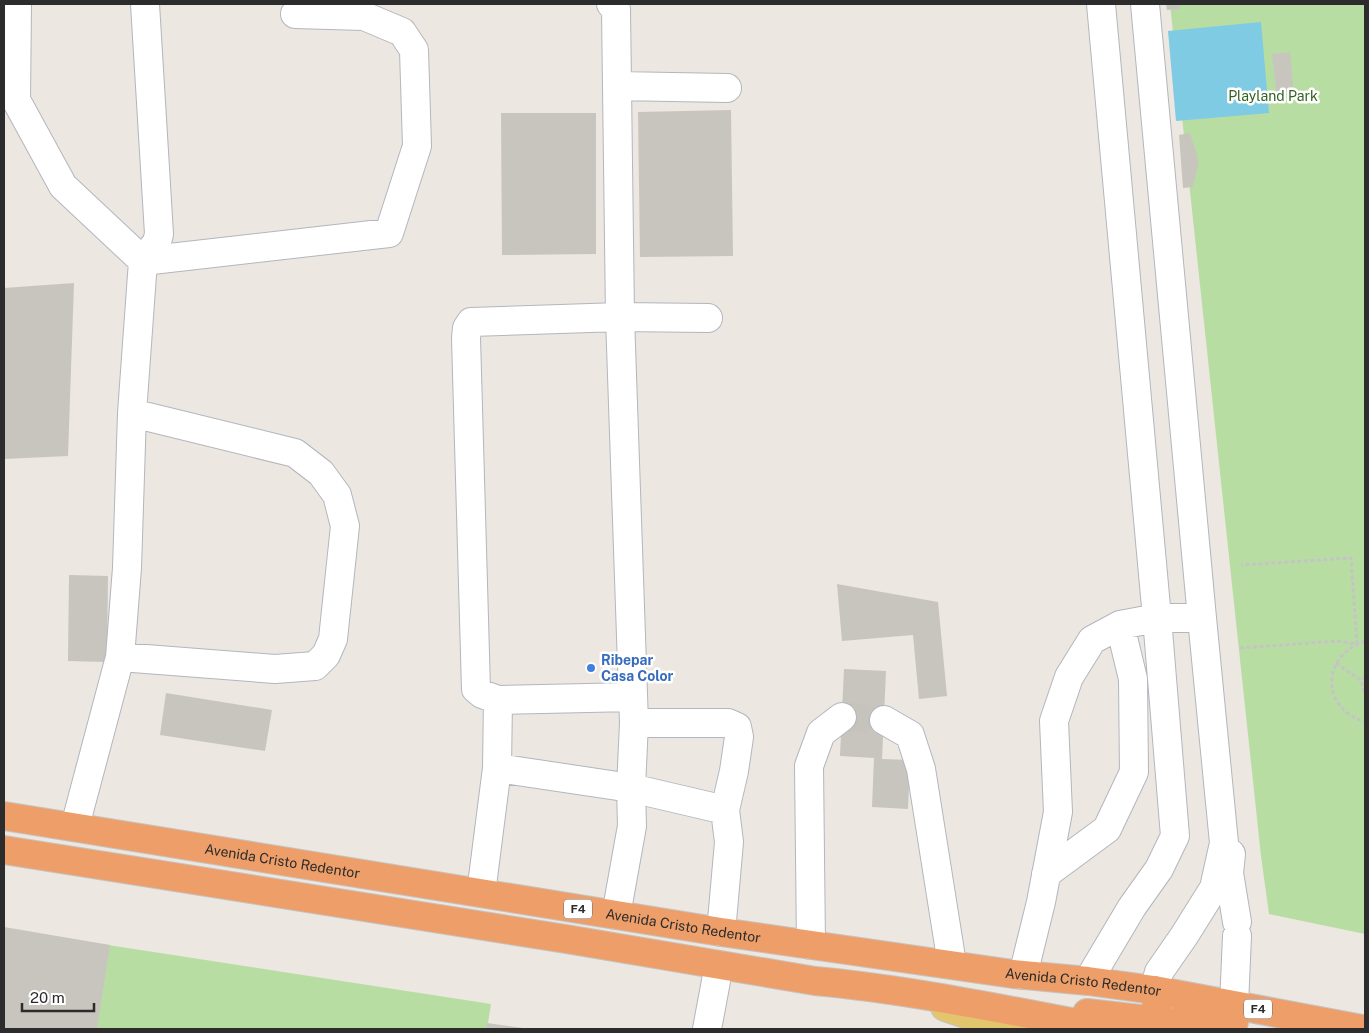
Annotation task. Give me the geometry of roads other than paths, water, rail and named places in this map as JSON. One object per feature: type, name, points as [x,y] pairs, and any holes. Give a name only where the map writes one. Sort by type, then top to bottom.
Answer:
[{"type":"highway","name":"Avenida Cristo Redentor","points":[[4,816],[721,932],[1023,975],[1154,990],[1362,1029]]},
{"type":"highway","name":"F4","points":[[4,850],[566,939],[815,981],[851,984],[988,1006],[1108,1029]]},
{"type":"highway","points":[[988,1006],[1070,1011],[1149,1020],[1156,1014],[1157,1004],[1154,990]]},
{"type":"highway","points":[[1155,1029],[1179,1020],[1196,1018],[1272,1029]]},
{"type":"main road","points":[[906,993],[1010,1029]]},
{"type":"street","points":[[17,4],[16,100],[62,186],[143,261],[390,233],[417,146],[414,50],[402,32],[364,16],[295,14]]},
{"type":"street","points":[[75,826],[120,657],[127,568],[132,413],[143,261],[159,234],[145,4]]},
{"type":"street","points":[[611,4],[616,9],[620,317],[634,710],[631,788],[632,826],[616,915]]},
{"type":"street","points":[[1088,981],[1132,907],[1159,869],[1175,836],[1101,4]]},
{"type":"street","points":[[1145,4],[1224,844],[1214,888],[1159,972],[1154,990]]},
{"type":"street","points":[[617,86],[727,88]]},
{"type":"street","points":[[708,318],[620,317],[471,322],[467,328],[466,358],[476,689],[482,694],[498,700],[634,710],[728,723],[737,727],[739,736],[734,771],[725,810],[729,842],[721,932]]},
{"type":"street","points":[[120,657],[275,669],[315,666],[326,655],[333,638],[345,526],[337,495],[321,473],[295,452],[132,413]]},
{"type":"street","points":[[1023,975],[1058,812],[1054,721],[1069,677],[1092,640],[1120,625],[1157,618],[1202,618]]},
{"type":"street","points":[[1046,874],[1107,829],[1134,772],[1133,679],[1120,625]]},
{"type":"street","points":[[481,893],[497,768],[498,700]]},
{"type":"street","points":[[812,945],[809,766],[821,733],[842,717]]},
{"type":"street","points":[[884,720],[910,735],[922,769],[952,964]]},
{"type":"street","points":[[497,768],[631,788],[725,810]]},
{"type":"street","points":[[1232,844],[1229,873],[1237,929],[1234,1005]]},
{"type":"street","points":[[707,1029],[719,965]]},
{"type":"water","points":[[1261,22],[1269,113],[1176,121],[1168,31]]},
{"type":"tunnel","points":[[842,717],[884,720]]},
{"type":"place","name":"Ribepar Casa Color","points":[[591,668]]},
{"type":"park label","name":"Playland Park","points":[[1273,96]]}]
